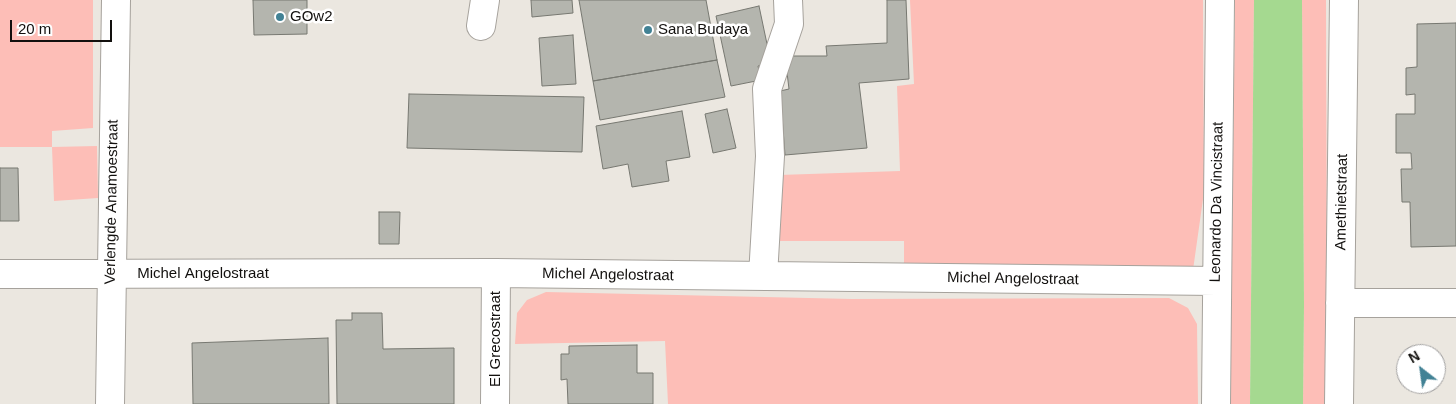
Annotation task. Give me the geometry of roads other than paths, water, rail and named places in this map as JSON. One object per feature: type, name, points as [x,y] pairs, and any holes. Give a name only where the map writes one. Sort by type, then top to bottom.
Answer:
[{"type":"street","name":"Verlengde Anamoestraat","points":[[110,404],[110,275],[116,0]]},
{"type":"street","points":[[763,276],[770,156],[767,89],[790,24],[788,0]]},
{"type":"street","name":"Leonardo Da Vincistraat","points":[[1216,404],[1220,0]]},
{"type":"street","name":"Amethietstraat","points":[[1339,404],[1344,0]]},
{"type":"street","name":"Michel Angelostraat","points":[[0,274],[496,274],[1216,281]]},
{"type":"street","name":"El Grecostraat","points":[[496,274],[496,404]]},
{"type":"street","points":[[1340,303],[1456,303]]},
{"type":"place","name":"GOw2","points":[[280,17]]},
{"type":"place","name":"Sana Budaya","points":[[648,30]]}]
